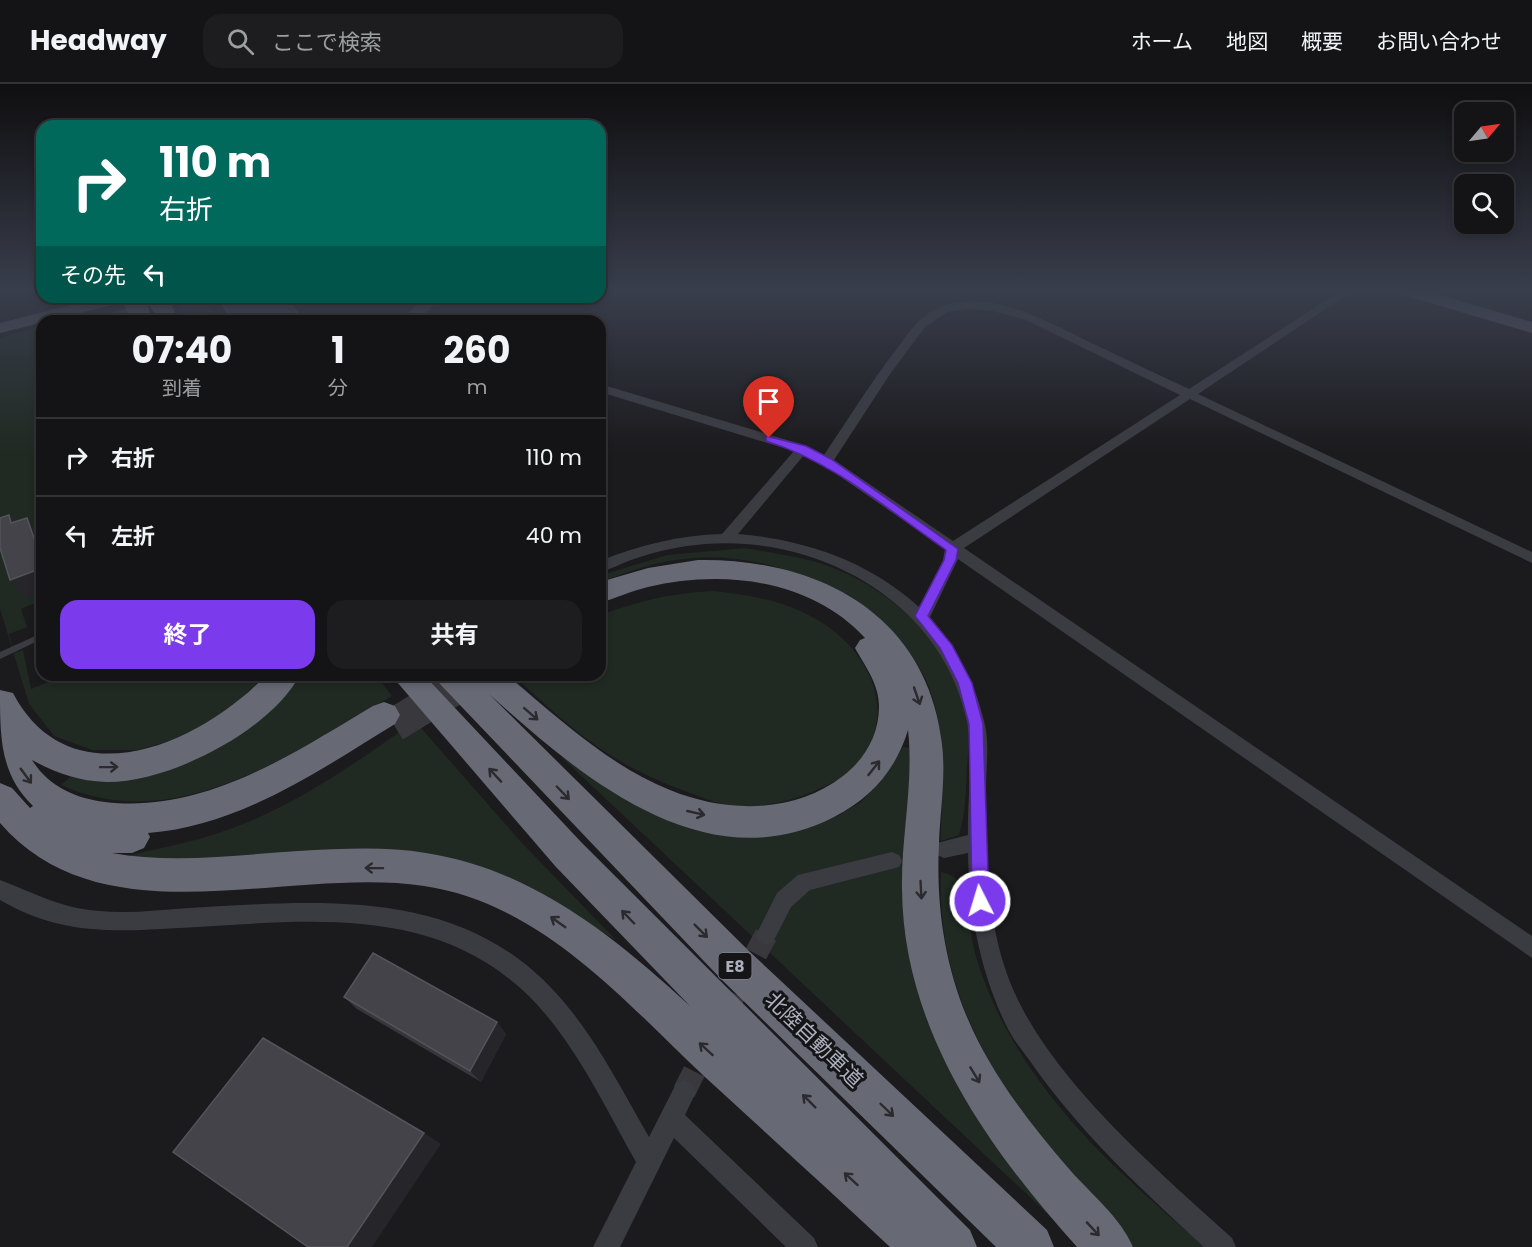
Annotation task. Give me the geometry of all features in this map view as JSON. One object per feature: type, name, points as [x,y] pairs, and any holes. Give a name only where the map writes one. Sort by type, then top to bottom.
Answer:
[{"type":"highway","points":[[606,591],[657,575],[682,571],[736,570],[761,573],[784,578],[830,596],[868,623],[885,639],[911,679],[924,724],[926,749],[920,876],[922,914],[936,987],[950,1025],[969,1065],[1023,1148],[1057,1191],[1109,1247]]},
{"type":"highway","points":[[494,681],[605,773],[660,802],[720,819],[754,821],[784,819],[814,810],[861,783],[876,767],[887,749],[893,730],[894,709],[891,688],[883,669],[855,633],[819,607],[772,588],[723,581],[672,585],[606,604]]},
{"type":"highway","points":[[1,698],[16,728],[45,754],[65,763],[116,768],[177,753],[206,740],[257,707],[280,681]]},
{"type":"highway","name":"E8","points":[[411,681],[569,855],[954,1247]]},
{"type":"highway","name":"北陸自動車道","points":[[456,681],[735,966],[1030,1247]]},
{"type":"highway","points":[[0,799],[21,814],[70,834],[103,838],[167,833],[223,817],[282,791],[389,720],[243,792],[182,812],[125,819],[100,818],[75,812],[54,803],[23,775],[14,756],[1,698]]},
{"type":"highway","points":[[0,799],[32,833],[52,848],[75,860],[103,867],[170,874],[341,868],[418,870],[453,874],[526,902],[588,945],[641,990],[925,1247]]},
{"type":"street","points":[[827,461],[887,367],[906,344]]},
{"type":"street","points":[[1086,344],[1532,558]]},
{"type":"street","points":[[922,616],[950,560],[952,549],[1266,344]]},
{"type":"street","points":[[606,390],[802,449],[827,461],[1532,948]]},
{"type":"street","points":[[727,538],[802,449]]},
{"type":"street","points":[[606,564],[631,553],[680,541],[758,539],[830,557],[863,571],[922,616],[946,645],[965,683],[976,724],[978,879],[986,945],[1015,1020],[1062,1088],[1124,1156],[1223,1247]]},
{"type":"street","points":[[944,849],[977,842]]},
{"type":"street","points":[[766,935],[784,900],[805,882],[892,861]]},
{"type":"street","points":[[0,889],[16,899],[54,911],[110,922],[339,911],[389,915],[431,923],[473,942],[512,965],[547,999],[580,1041],[648,1160]]},
{"type":"street","points":[[606,1247],[684,1092]]},
{"type":"street","points":[[670,1118],[805,1247]]},
{"type":"lane","points":[[0,656],[36,639]]},
{"type":"shaded area","points":[[0,344],[36,344],[36,603],[21,609],[27,627],[9,634],[14,653],[23,650],[31,689],[50,681],[259,681],[218,719],[183,737],[138,750],[92,750],[54,736],[29,704],[0,609]]},
{"type":"shaded area","points":[[745,548],[813,561],[841,571],[868,585],[914,622],[934,644],[949,670],[961,697],[968,726],[965,801],[959,835],[941,841],[942,758],[932,697],[925,678],[908,650],[885,626],[857,604],[826,586],[793,572],[759,563],[725,558],[693,558],[669,561],[606,580],[606,574],[667,555]]},
{"type":"shaded area","points":[[713,591],[782,604],[821,622],[848,644],[868,673],[877,705],[877,722],[872,740],[865,757],[858,766],[833,783],[790,800],[744,807],[715,802],[658,780],[613,757],[573,728],[520,681],[606,681],[606,613],[655,598]]},
{"type":"shaded area","points":[[285,681],[381,681],[392,696],[275,762],[233,781],[191,795],[148,801],[105,799],[61,785],[71,776],[131,774]]},
{"type":"shaded area","points":[[415,721],[522,843],[616,940],[533,892],[127,862],[130,855],[212,835],[274,810],[347,768]]},
{"type":"shaded area","points":[[903,747],[911,748],[906,913],[1083,1247],[559,755],[629,797],[806,826],[839,815],[861,802],[879,782]]},
{"type":"shaded area","points":[[941,872],[955,878],[965,890],[969,903],[973,944],[987,988],[1018,1049],[1040,1082],[1064,1113],[1116,1168],[1205,1247],[1134,1247],[1097,1207],[1028,1122],[998,1078],[974,1031],[955,981],[944,928]]},
{"type":"building","points":[[9,515],[11,523],[27,518],[36,544],[36,570],[10,580],[0,548],[0,518]]},
{"type":"building","points":[[373,953],[497,1022],[470,1071],[344,997]]},
{"type":"building","points":[[263,1038],[424,1133],[347,1247],[308,1247],[173,1152]]},
{"type":"tunnel","points":[[394,725],[466,681]]},
{"type":"tunnel","points":[[724,1014],[766,935]]},
{"type":"tunnel","points":[[684,1092],[705,1050]]},
{"type":"route","points":[[769,438],[802,449],[827,461],[952,549],[950,560],[922,616],[946,645],[965,683],[976,724],[977,861],[980,901]]}]
